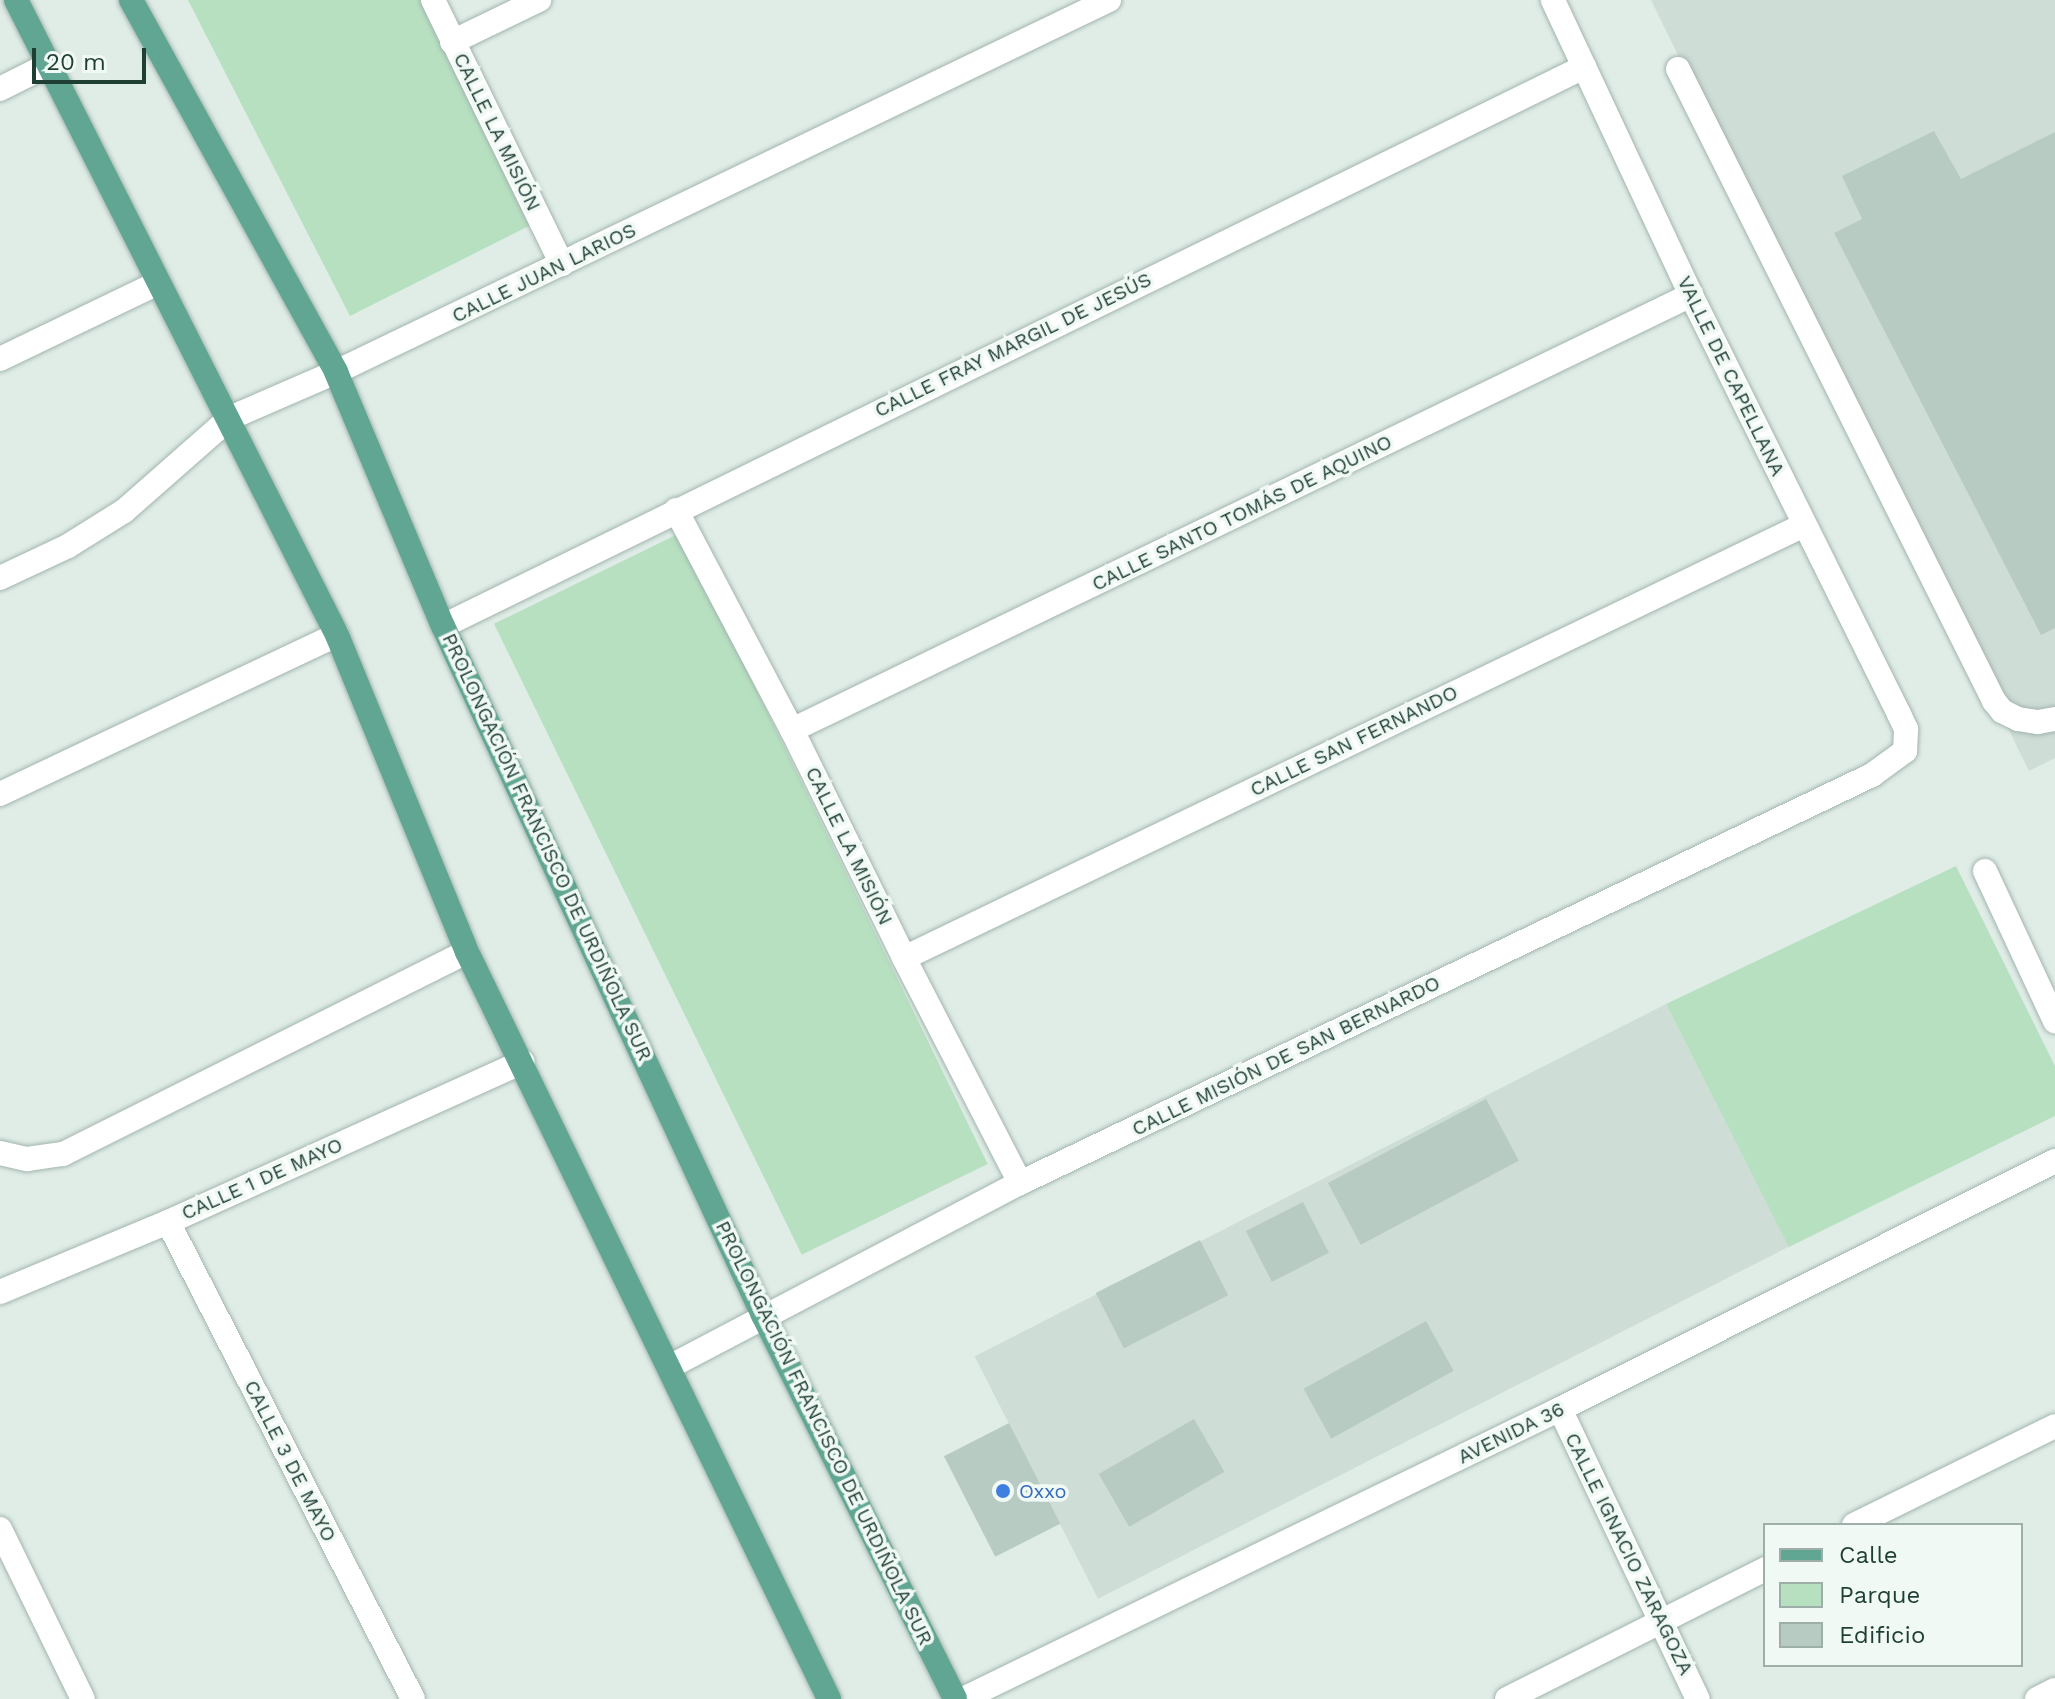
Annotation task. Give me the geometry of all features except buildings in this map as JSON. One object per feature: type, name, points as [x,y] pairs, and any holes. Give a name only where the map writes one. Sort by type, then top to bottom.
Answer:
[{"type":"main road","points":[[16,0],[158,283],[230,418],[337,635],[467,952],[523,1062],[829,1699]]},
{"type":"main road","name":"PROLONGACIÓN FRANCISCO DE URDIÑOLA SUR","points":[[131,0],[336,372],[443,626],[763,1315],[955,1699]]},
{"type":"street","name":"CALLE LA MISIÓN","points":[[433,0],[562,264]]},
{"type":"street","points":[[452,42],[539,0]]},
{"type":"street","name":"CALLE JUAN LARIOS","points":[[0,578],[68,546],[124,511],[230,418],[336,372],[1109,0]]},
{"type":"street","name":"VALLE DE CAPELLANA","points":[[1553,0],[1691,295],[1899,714],[1906,729],[1905,751]]},
{"type":"street","points":[[0,89],[50,64]]},
{"type":"street","name":"CALLE FRAY MARGIL DE JESÚS","points":[[443,626],[1584,67]]},
{"type":"street","points":[[1678,69],[1994,701],[2018,719],[2038,722],[2055,719]]},
{"type":"street","points":[[0,359],[158,283]]},
{"type":"street","name":"CALLE SANTO TOMÁS DE AQUINO","points":[[792,730],[1691,295]]},
{"type":"street","name":"CALLE LA MISIÓN","points":[[676,510],[792,730],[904,958],[1020,1183]]},
{"type":"street","name":"CALLE SAN FERNANDO","points":[[904,958],[1804,525]]},
{"type":"street","points":[[0,794],[337,635]]},
{"type":"street","name":"CALLE MISIÓN DE SAN BERNARDO","points":[[669,1367],[763,1315],[1020,1183],[1872,775],[1905,751]]},
{"type":"street","points":[[1985,871],[2055,1021]]},
{"type":"street","points":[[0,1153],[27,1159],[63,1154],[467,952]]},
{"type":"street","name":"CALLE 1 DE MAYO","points":[[0,1292],[168,1222],[523,1062]]},
{"type":"street","name":"AVENIDA 36","points":[[963,1699],[1560,1409],[2055,1161]]},
{"type":"street","name":"CALLE 3 DE MAYO","points":[[168,1222],[413,1699]]},
{"type":"street","name":"CALLE IGNACIO ZARAGOZA","points":[[1560,1409],[1698,1699]]},
{"type":"street","points":[[1858,1523],[2055,1426]]},
{"type":"street","points":[[0,1529],[83,1699]]},
{"type":"street","points":[[1507,1699],[1763,1570]]},
{"type":"street","points":[[2037,1699],[2055,1690]]},
{"type":"shaded area","points":[[1651,0],[2055,0],[2055,758],[2029,771]]},
{"type":"shaded area","points":[[1666,1004],[1789,1246],[1098,1599],[975,1356]]},
{"type":"green space","points":[[188,0],[425,0],[533,224],[350,316]]},
{"type":"green space","points":[[680,533],[988,1164],[802,1255],[494,624]]},
{"type":"green space","points":[[1956,866],[2055,1066],[2055,1116],[1789,1247],[1666,1004]]},
{"type":"place","name":"Oxxo","points":[[1003,1491]]}]
